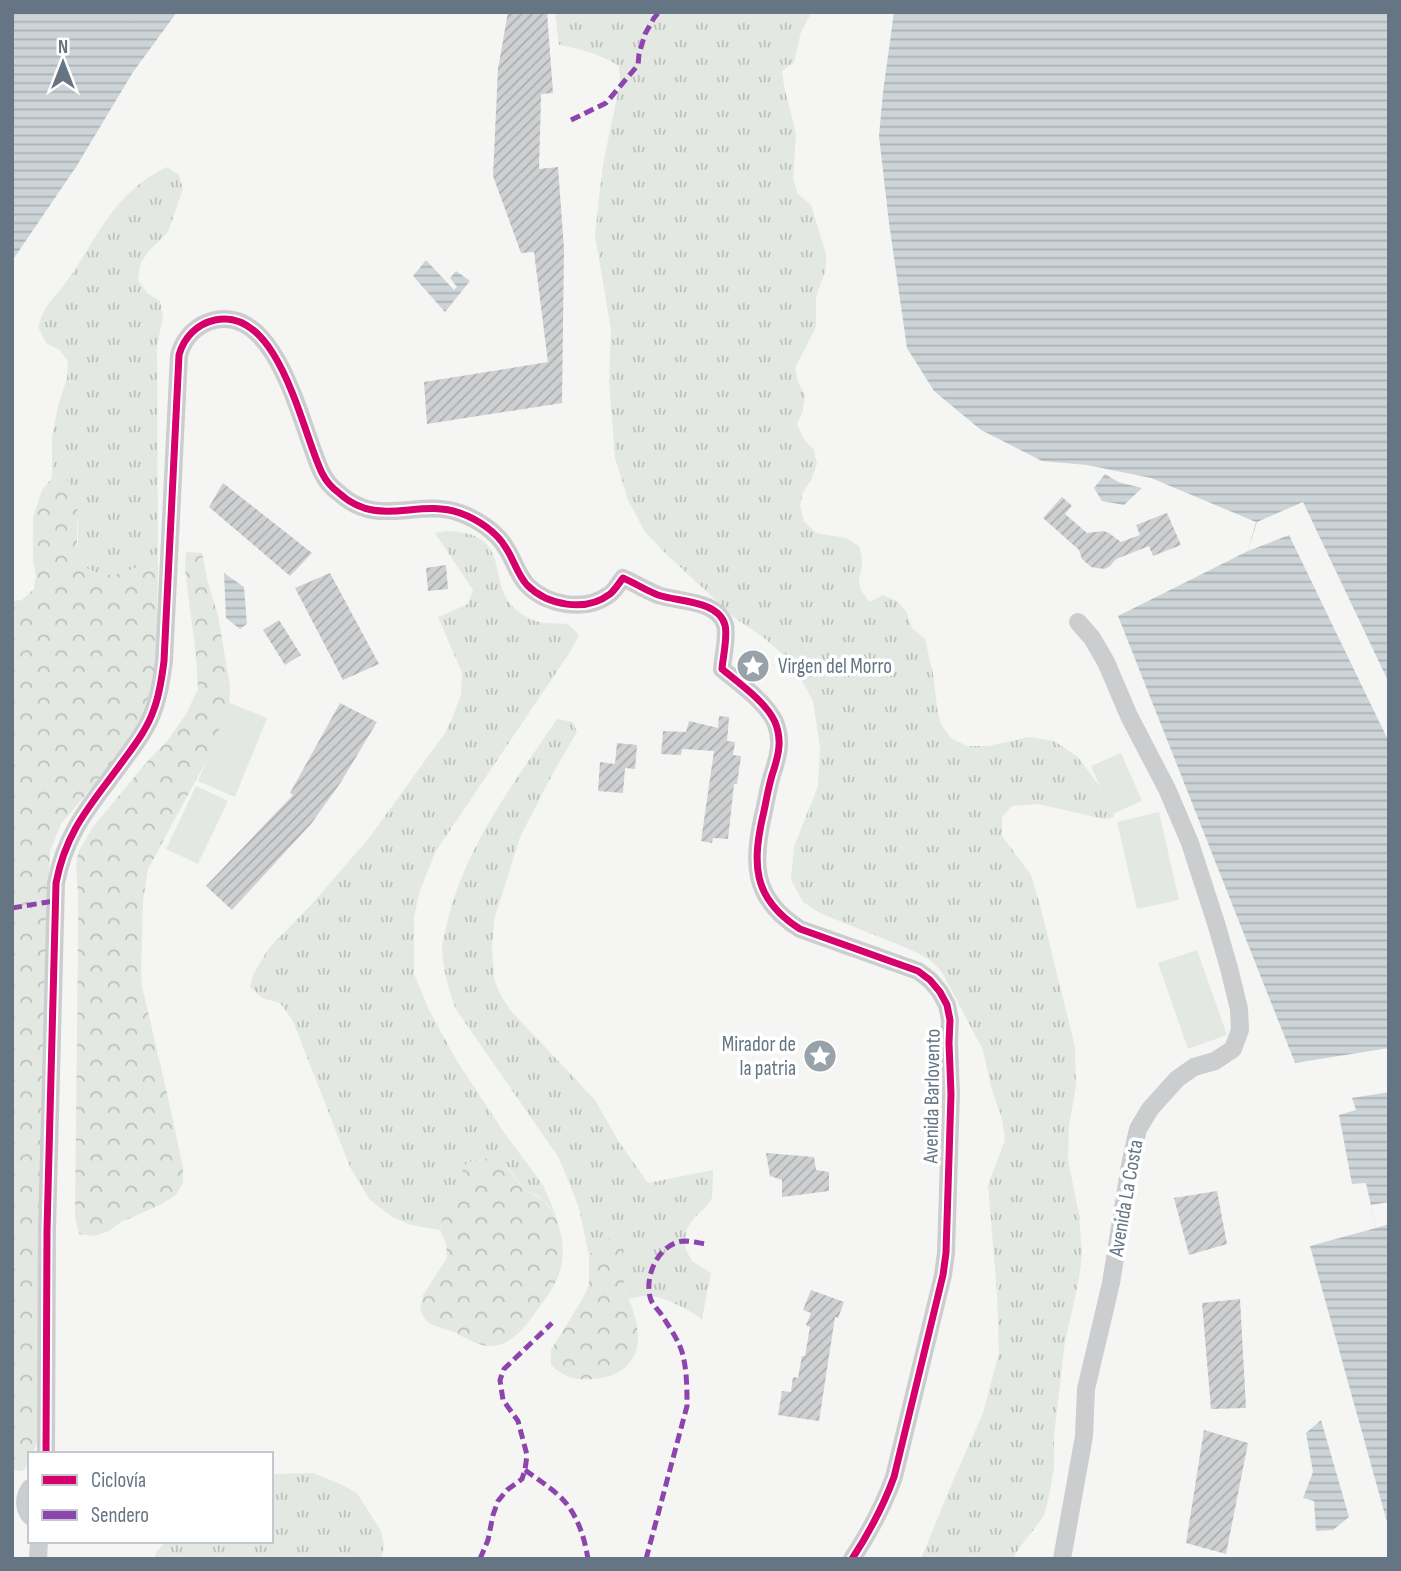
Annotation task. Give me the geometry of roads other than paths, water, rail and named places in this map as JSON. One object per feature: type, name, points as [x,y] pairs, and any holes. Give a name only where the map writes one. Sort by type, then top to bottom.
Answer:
[{"type":"street","name":"Avenida Barlovento","points":[[46,1452],[47,1230],[56,883],[64,849],[80,818],[138,740],[159,694],[179,355],[189,335],[202,324],[223,319],[235,320],[259,334],[288,380],[321,472],[331,486],[351,502],[376,511],[440,509],[472,518],[490,530],[506,546],[526,584],[538,594],[559,603],[583,604],[598,600],[612,593],[623,578],[660,596],[709,607],[719,615],[725,626],[723,669],[765,706],[776,723],[779,736],[778,756],[756,852],[758,873],[770,901],[783,917],[800,929],[924,975],[944,998],[950,1020],[951,1094],[943,1275],[894,1477],[870,1532],[852,1559]]},
{"type":"street","name":"Avenida La Costa","points":[[1062,1559],[1084,1436],[1086,1389],[1111,1283],[1129,1165],[1138,1129],[1150,1109],[1177,1079],[1194,1066],[1215,1062],[1233,1049],[1240,1030],[1240,1009],[1229,968],[1189,843],[1167,789],[1129,716],[1106,662],[1092,638],[1078,622]]},
{"type":"street","points":[[28,1491],[24,1503],[28,1513]]},
{"type":"place","name":"Virgen del Morro","points":[[753,666]]},
{"type":"place","name":"Mirador de la patria","points":[[820,1056]]}]
